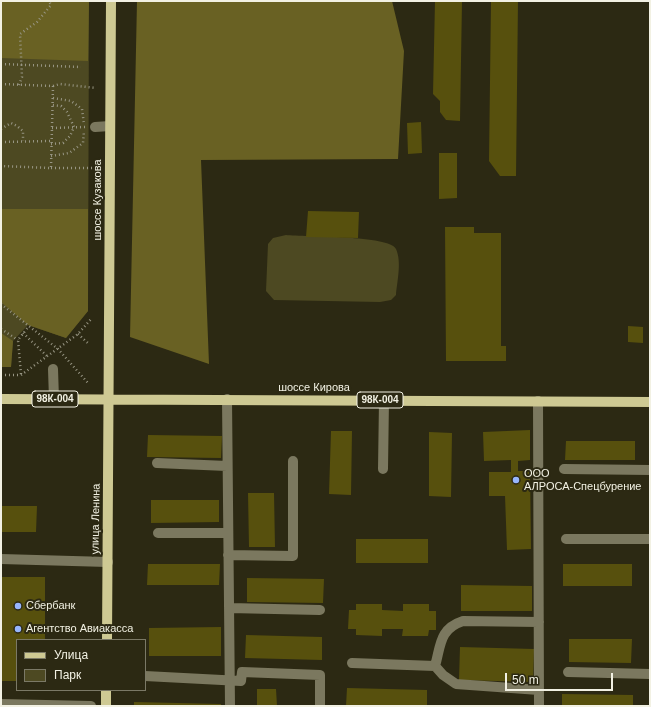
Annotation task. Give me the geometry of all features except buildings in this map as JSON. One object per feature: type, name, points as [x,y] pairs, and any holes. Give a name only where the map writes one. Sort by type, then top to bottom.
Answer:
[{"type":"main road","name":"шоссе Кузакова","points":[[109,399],[111,1]]},
{"type":"main road","name":"шоссе Кирова","points":[[1,399],[650,402]]},
{"type":"main road","name":"улица Ленина","points":[[107,639],[109,399]]},
{"type":"main road","points":[[106,691],[106,706]]},
{"type":"lane","points":[[95,127],[110,126]]},
{"type":"lane","points":[[53,369],[54,399]]},
{"type":"lane","points":[[227,400],[230,706]]},
{"type":"lane","points":[[382,469],[384,400]]},
{"type":"lane","points":[[538,401],[539,706]]},
{"type":"lane","points":[[228,555],[293,556],[293,461]]},
{"type":"lane","points":[[156,463],[227,466]]},
{"type":"lane","points":[[564,469],[650,470]]},
{"type":"lane","points":[[158,533],[228,532]]},
{"type":"lane","points":[[566,539],[650,539]]},
{"type":"lane","points":[[1,559],[108,562]]},
{"type":"lane","points":[[229,608],[320,610]]},
{"type":"lane","points":[[539,622],[463,621],[455,624],[444,632],[435,666],[442,676],[456,684],[539,690]]},
{"type":"lane","points":[[352,663],[435,666]]},
{"type":"lane","points":[[146,676],[242,681],[242,672],[320,675],[320,706]]},
{"type":"lane","points":[[568,672],[650,674]]},
{"type":"lane","points":[[1,704],[91,706]]},
{"type":"path","points":[[19,85],[22,77],[20,34],[37,22],[51,5],[49,1]]},
{"type":"path","points":[[1,64],[81,67]]},
{"type":"path","points":[[1,84],[53,86],[60,84],[96,88]]},
{"type":"path","points":[[51,168],[53,86]]},
{"type":"path","points":[[51,156],[69,153],[83,143],[84,127],[82,108],[71,101],[52,98]]},
{"type":"path","points":[[52,105],[61,106],[74,127]]},
{"type":"path","points":[[1,129],[11,123],[23,131],[23,141]]},
{"type":"path","points":[[1,142],[23,141],[63,143],[70,136],[74,127]]},
{"type":"path","points":[[52,128],[95,127]]},
{"type":"path","points":[[1,166],[94,168]]},
{"type":"path","points":[[1,304],[58,349],[88,383]]},
{"type":"path","points":[[1,375],[21,375],[78,334],[92,318]]},
{"type":"path","points":[[21,375],[18,340],[29,326]]},
{"type":"path","points":[[1,329],[18,340]]},
{"type":"path","points":[[23,333],[44,353]]},
{"type":"path","points":[[78,334],[90,344]]},
{"type":"green space","points":[[1,1],[89,1],[88,311],[66,338],[28,325],[13,341],[11,367],[1,367]]},
{"type":"green space","points":[[286,235],[363,239],[390,244],[396,249],[399,260],[396,295],[391,300],[380,302],[274,300],[266,291],[268,244],[273,238]]},
{"type":"shaded area","points":[[1,1],[89,1],[88,61],[1,58]]},
{"type":"shaded area","points":[[137,1],[392,1],[404,51],[398,159],[201,160],[209,364],[130,337]]},
{"type":"shaded area","points":[[1,209],[88,209],[88,311],[66,338],[28,325],[1,302]]},
{"type":"shaded area","points":[[1,333],[13,341],[11,367],[1,367]]},
{"type":"place","name":"ООО АЛРОСА-Спецбурение","points":[[516,480]]},
{"type":"place","name":"Сбербанк","points":[[18,606]]},
{"type":"place","name":"Агентство Авиакасса","points":[[18,629]]}]
